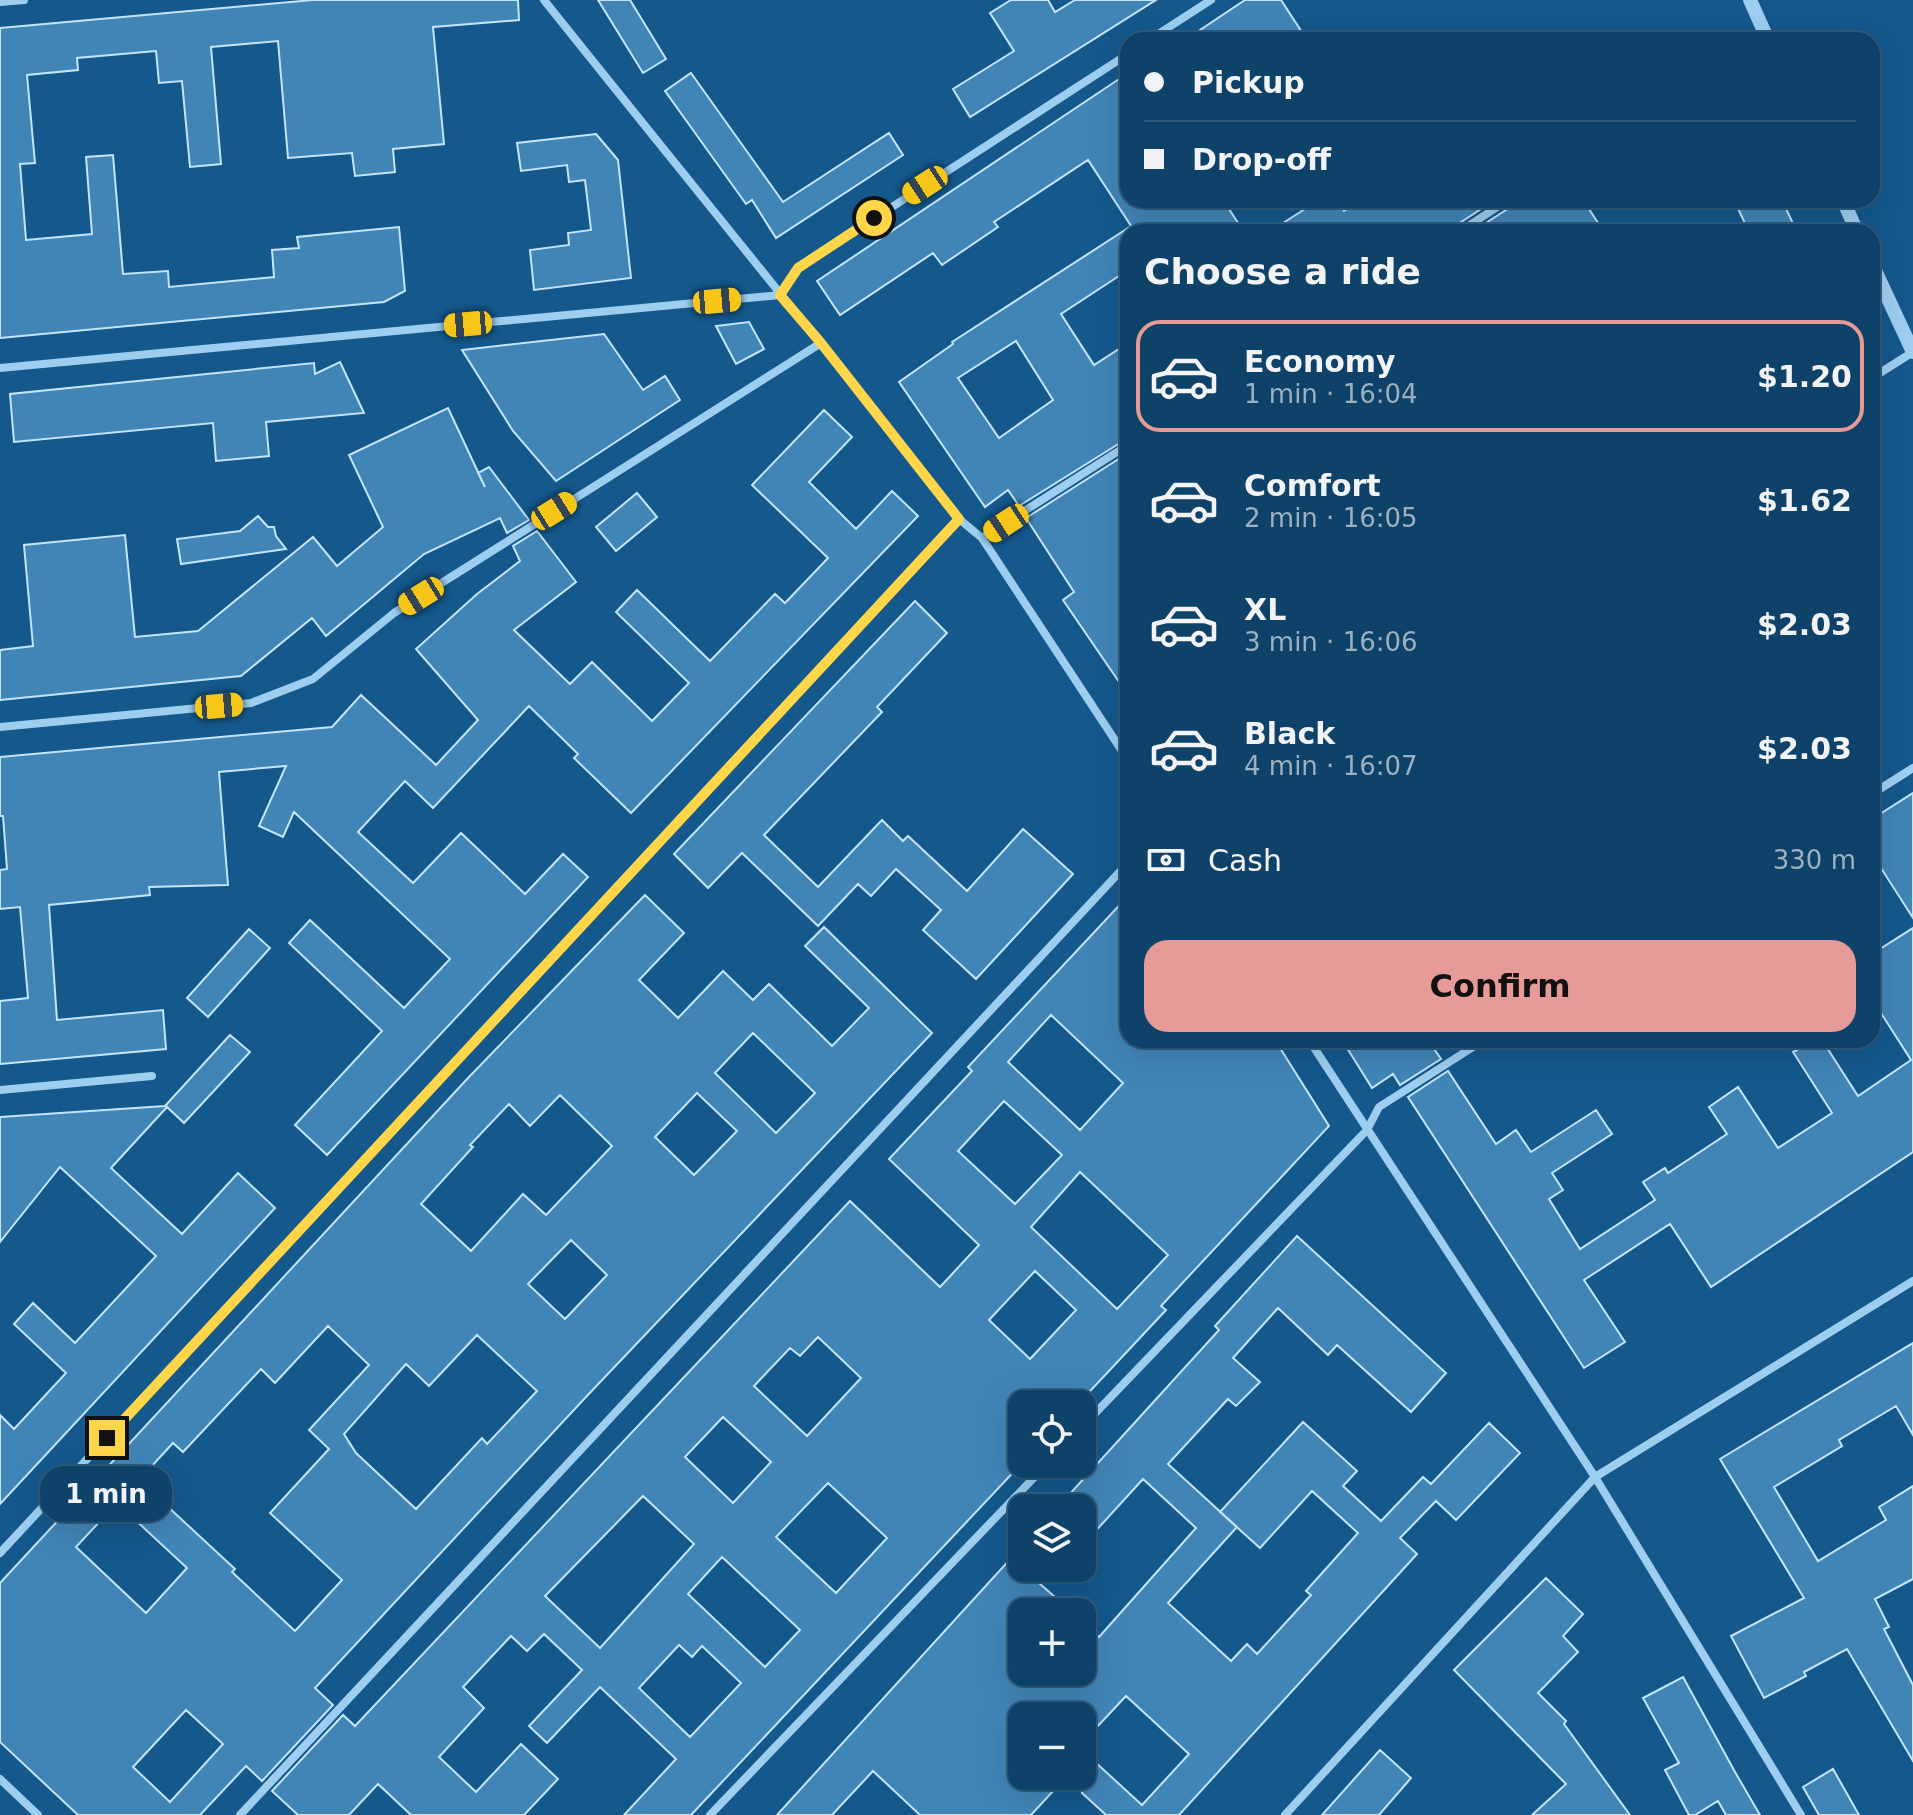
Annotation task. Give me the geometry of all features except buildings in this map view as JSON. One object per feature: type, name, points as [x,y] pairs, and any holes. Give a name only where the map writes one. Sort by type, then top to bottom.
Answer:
[{"type":"street","points":[[0,2],[24,0]]},
{"type":"street","points":[[544,0],[959,519],[982,538],[1120,748]]},
{"type":"street","points":[[1161,32],[1211,0]]},
{"type":"street","points":[[1750,0],[1762,32]]},
{"type":"street","points":[[780,295],[798,268],[1120,59]]},
{"type":"street","points":[[1471,224],[1496,208]]},
{"type":"street","points":[[1880,281],[1913,352],[1880,373]]},
{"type":"street","points":[[0,368],[780,295]]},
{"type":"street","points":[[0,727],[251,703],[313,679],[394,613],[821,343]]},
{"type":"street","points":[[982,538],[1120,450]]},
{"type":"street","points":[[0,1553],[959,519]]},
{"type":"street","points":[[1880,789],[1913,768]]},
{"type":"street","points":[[240,1815],[1120,872]]},
{"type":"street","points":[[1314,1048],[1595,1477],[1801,1815]]},
{"type":"street","points":[[1096,1412],[1367,1130],[1379,1107],[1471,1048]]},
{"type":"street","points":[[0,1090],[152,1076]]},
{"type":"street","points":[[1285,1815],[1595,1477],[1913,1281]]},
{"type":"street","points":[[710,1815],[1034,1478]]},
{"type":"street","points":[[0,1779],[38,1815]]},
{"type":"route","points":[[107,1438],[959,519],[780,295],[798,268],[874,218]]}]
